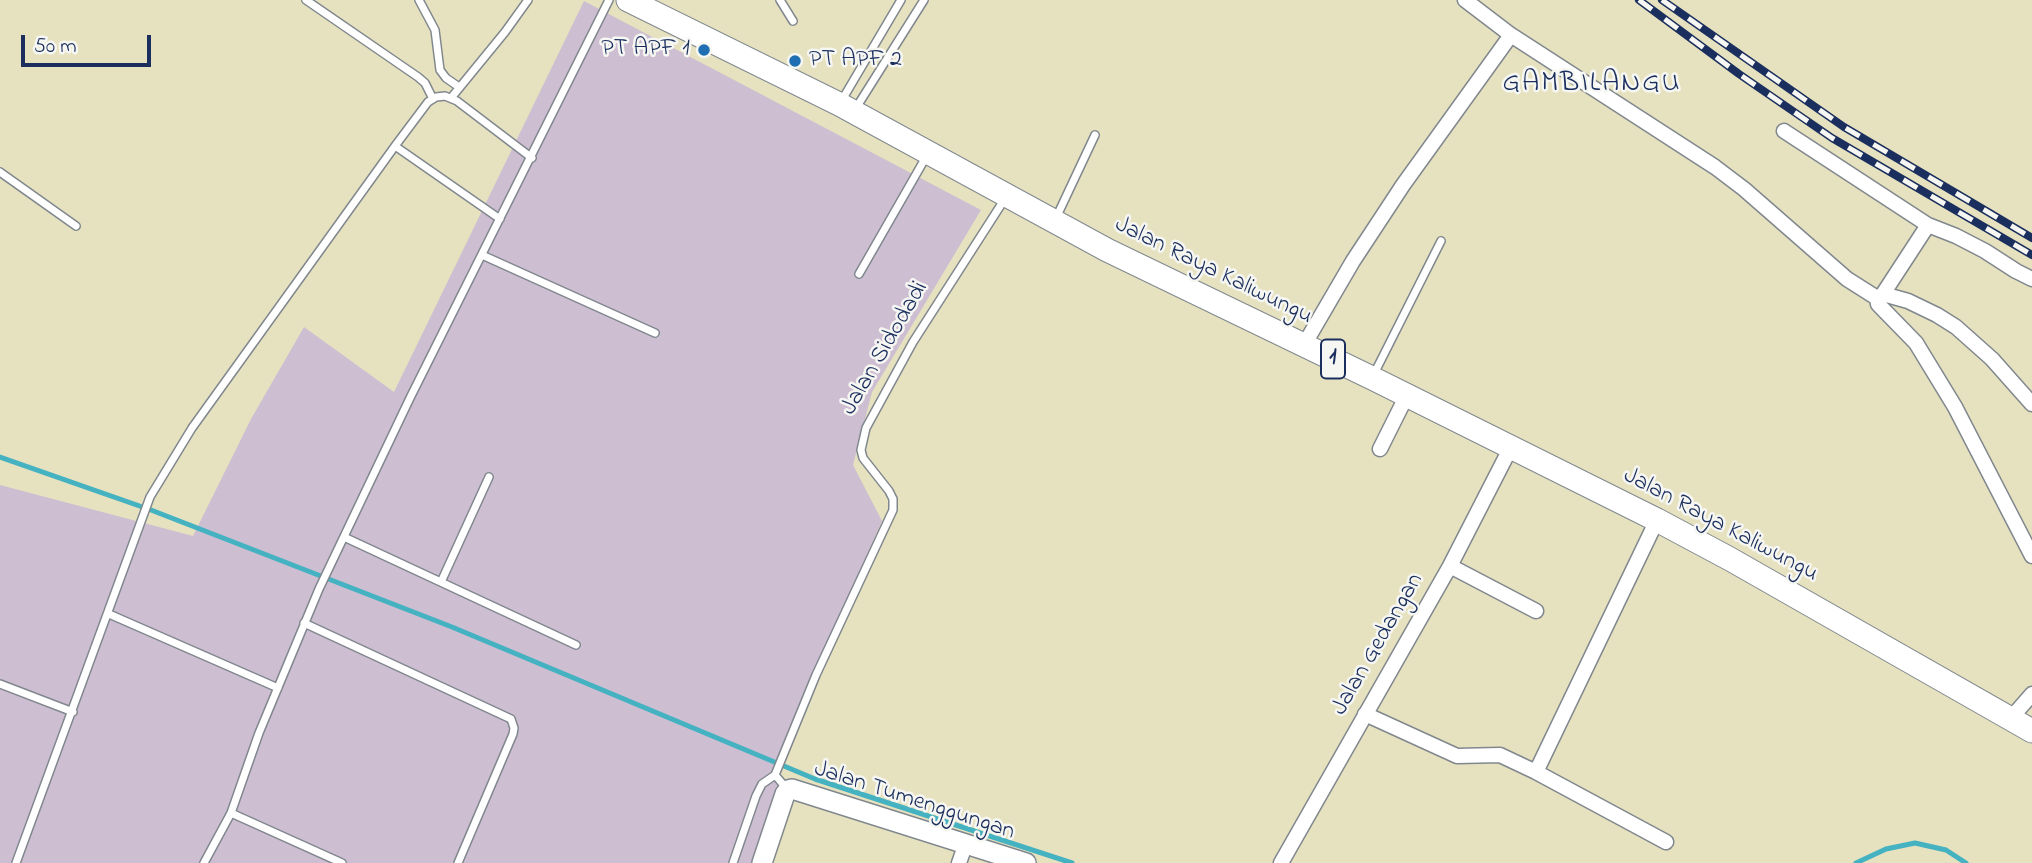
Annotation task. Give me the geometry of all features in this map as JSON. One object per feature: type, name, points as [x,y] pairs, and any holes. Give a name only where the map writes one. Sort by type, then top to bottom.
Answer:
[{"type":"main road","name":"Jalan Raya Kaliwungu","points":[[628,0],[847,108],[1107,250],[1373,378],[1657,520],[2032,731]]},
{"type":"street","points":[[1465,0],[1511,35],[1715,167],[1745,189],[1834,270],[1880,296],[1924,308],[1956,327],[1992,359],[2032,404]]},
{"type":"street","points":[[1304,345],[1402,185],[1511,35]]},
{"type":"street","points":[[1784,131],[1928,225],[1985,251],[2032,279]]},
{"type":"street","points":[[1928,225],[1880,296],[1878,304],[1916,343],[1955,407],[2032,556]]},
{"type":"street","points":[[1380,449],[1407,395]]},
{"type":"street","name":"Jalan Gedangan","points":[[1280,863],[1450,566],[1511,447]]},
{"type":"street","points":[[1536,772],[1657,520]]},
{"type":"street","points":[[1450,566],[1536,611]]},
{"type":"street","points":[[2011,718],[2032,694]]},
{"type":"street","points":[[1366,714],[1457,756],[1500,755],[1666,842]]},
{"type":"street","points":[[762,863],[780,779]]},
{"type":"street","name":"Jalan Tumenggungan","points":[[780,779],[797,789],[1026,863]]},
{"type":"street","points":[[959,863],[966,843]]},
{"type":"lane","points":[[306,0],[418,77],[425,83],[433,99]]},
{"type":"lane","points":[[451,98],[528,0]]},
{"type":"lane","points":[[204,863],[231,813],[318,589],[410,398],[609,0]]},
{"type":"lane","points":[[780,0],[793,20]]},
{"type":"lane","points":[[847,108],[901,0]]},
{"type":"lane","points":[[847,108],[924,0]]},
{"type":"lane","points":[[422,1],[435,30],[440,70],[459,87]]},
{"type":"lane","points":[[16,863],[150,497],[192,428],[395,146],[428,102],[436,97],[451,98],[531,158]]},
{"type":"lane","points":[[1054,222],[1095,135]]},
{"type":"lane","points":[[395,146],[500,219]]},
{"type":"lane","points":[[859,274],[929,153]]},
{"type":"lane","points":[[0,172],[76,226]]},
{"type":"lane","name":"Jalan Sidodadi","points":[[733,863],[762,784],[780,779],[781,760],[816,675],[893,510],[894,499],[863,457],[861,450],[866,428],[913,342],[1006,196]]},
{"type":"lane","points":[[1373,378],[1441,241]]},
{"type":"lane","points":[[482,255],[655,332]]},
{"type":"lane","points":[[441,582],[489,477]]},
{"type":"lane","points":[[344,537],[576,645]]},
{"type":"lane","points":[[109,614],[278,688]]},
{"type":"lane","points":[[304,624],[511,719],[513,734],[458,863]]},
{"type":"lane","points":[[0,684],[73,712]]},
{"type":"lane","points":[[231,813],[342,863]]},
{"type":"shaded area","points":[[584,1],[981,210],[872,392],[853,465],[882,521],[770,775],[794,787],[766,863],[0,863],[0,485],[193,536],[251,419],[304,327],[394,392]]},
{"type":"waterway","points":[[0,457],[151,510],[452,627],[815,779],[1072,863]]},
{"type":"waterway","points":[[1856,863],[1886,849],[1915,843],[1946,850],[1966,863]]},
{"type":"railway","points":[[1639,0],[1832,138],[2032,255]]},
{"type":"railway","points":[[1662,0],[1844,127],[2032,238]]},
{"type":"place","name":"PT APF 1","points":[[704,50]]},
{"type":"place","name":"PT APF 2","points":[[795,61]]},
{"type":"district","name":"GAMBILANGU","points":[[1592,85]]}]
